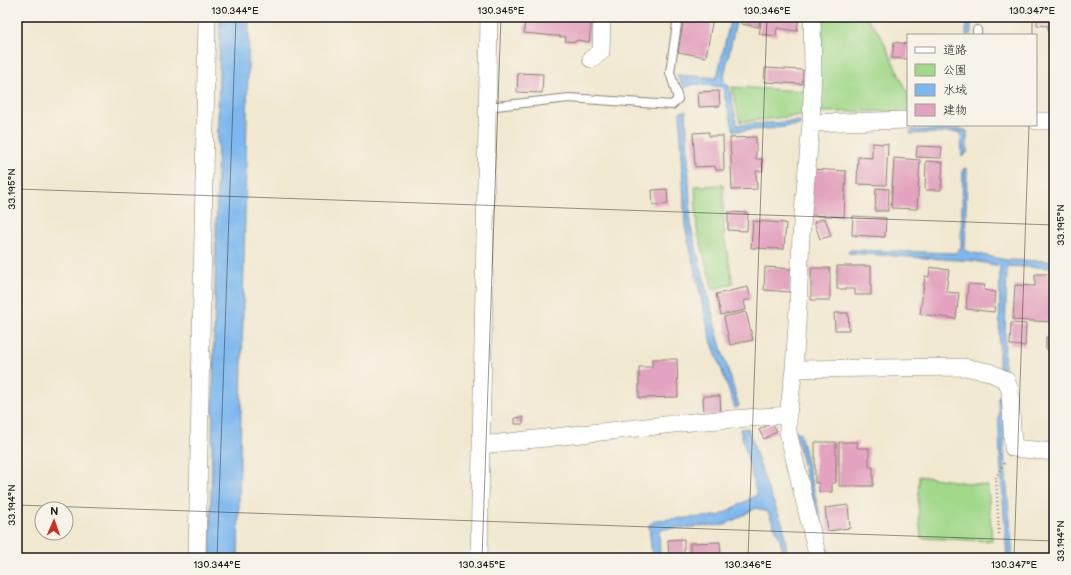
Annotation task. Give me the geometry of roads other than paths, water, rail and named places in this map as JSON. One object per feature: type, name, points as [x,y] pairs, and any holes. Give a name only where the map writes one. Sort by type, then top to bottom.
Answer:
[{"type":"street","points":[[198,558],[207,17]]},
{"type":"street","points":[[479,558],[489,17]]},
{"type":"street","points":[[591,59],[601,52],[602,17]]},
{"type":"street","points":[[812,17],[813,67],[811,123],[801,236],[794,369],[788,415],[788,432],[818,558]]},
{"type":"street","points":[[811,123],[907,120]]},
{"type":"street","points":[[1037,121],[1054,121]]},
{"type":"street","points":[[794,369],[964,367],[989,372],[1006,380],[1010,390],[1013,448],[1054,452]]},
{"type":"street","points":[[481,445],[692,422],[788,415]]},
{"type":"lane","points":[[487,107],[569,98],[672,104],[678,99],[670,72],[678,17]]},
{"type":"water","points":[[220,17],[249,17],[238,558],[210,558]]},
{"type":"water","points":[[731,17],[737,17],[723,81],[729,86],[737,125],[800,121],[800,125],[734,131],[722,87],[694,84],[684,88],[677,75],[717,78]]},
{"type":"water","points":[[967,17],[971,17],[971,34],[966,34]]},
{"type":"water","points":[[686,111],[691,228],[719,341],[739,406],[735,408],[710,337],[685,226],[680,112]]},
{"type":"water","points":[[961,129],[967,131],[967,153],[962,156],[961,132],[910,134],[911,130]]},
{"type":"water","points":[[967,168],[965,251],[1006,260],[1054,261],[1054,268],[1007,266],[1004,369],[999,368],[1000,266],[975,261],[848,253],[850,250],[956,253],[961,247],[963,169]]},
{"type":"water","points":[[998,396],[1004,398],[1004,453],[1013,558],[1007,558],[1000,456]]},
{"type":"water","points":[[748,428],[766,484],[783,525],[788,558],[784,558],[780,539],[768,512],[756,508],[725,525],[659,529],[660,558],[652,558],[649,525],[656,520],[719,516],[757,495],[740,429]]},
{"type":"water","points":[[795,430],[800,433],[830,558],[825,558]]}]
